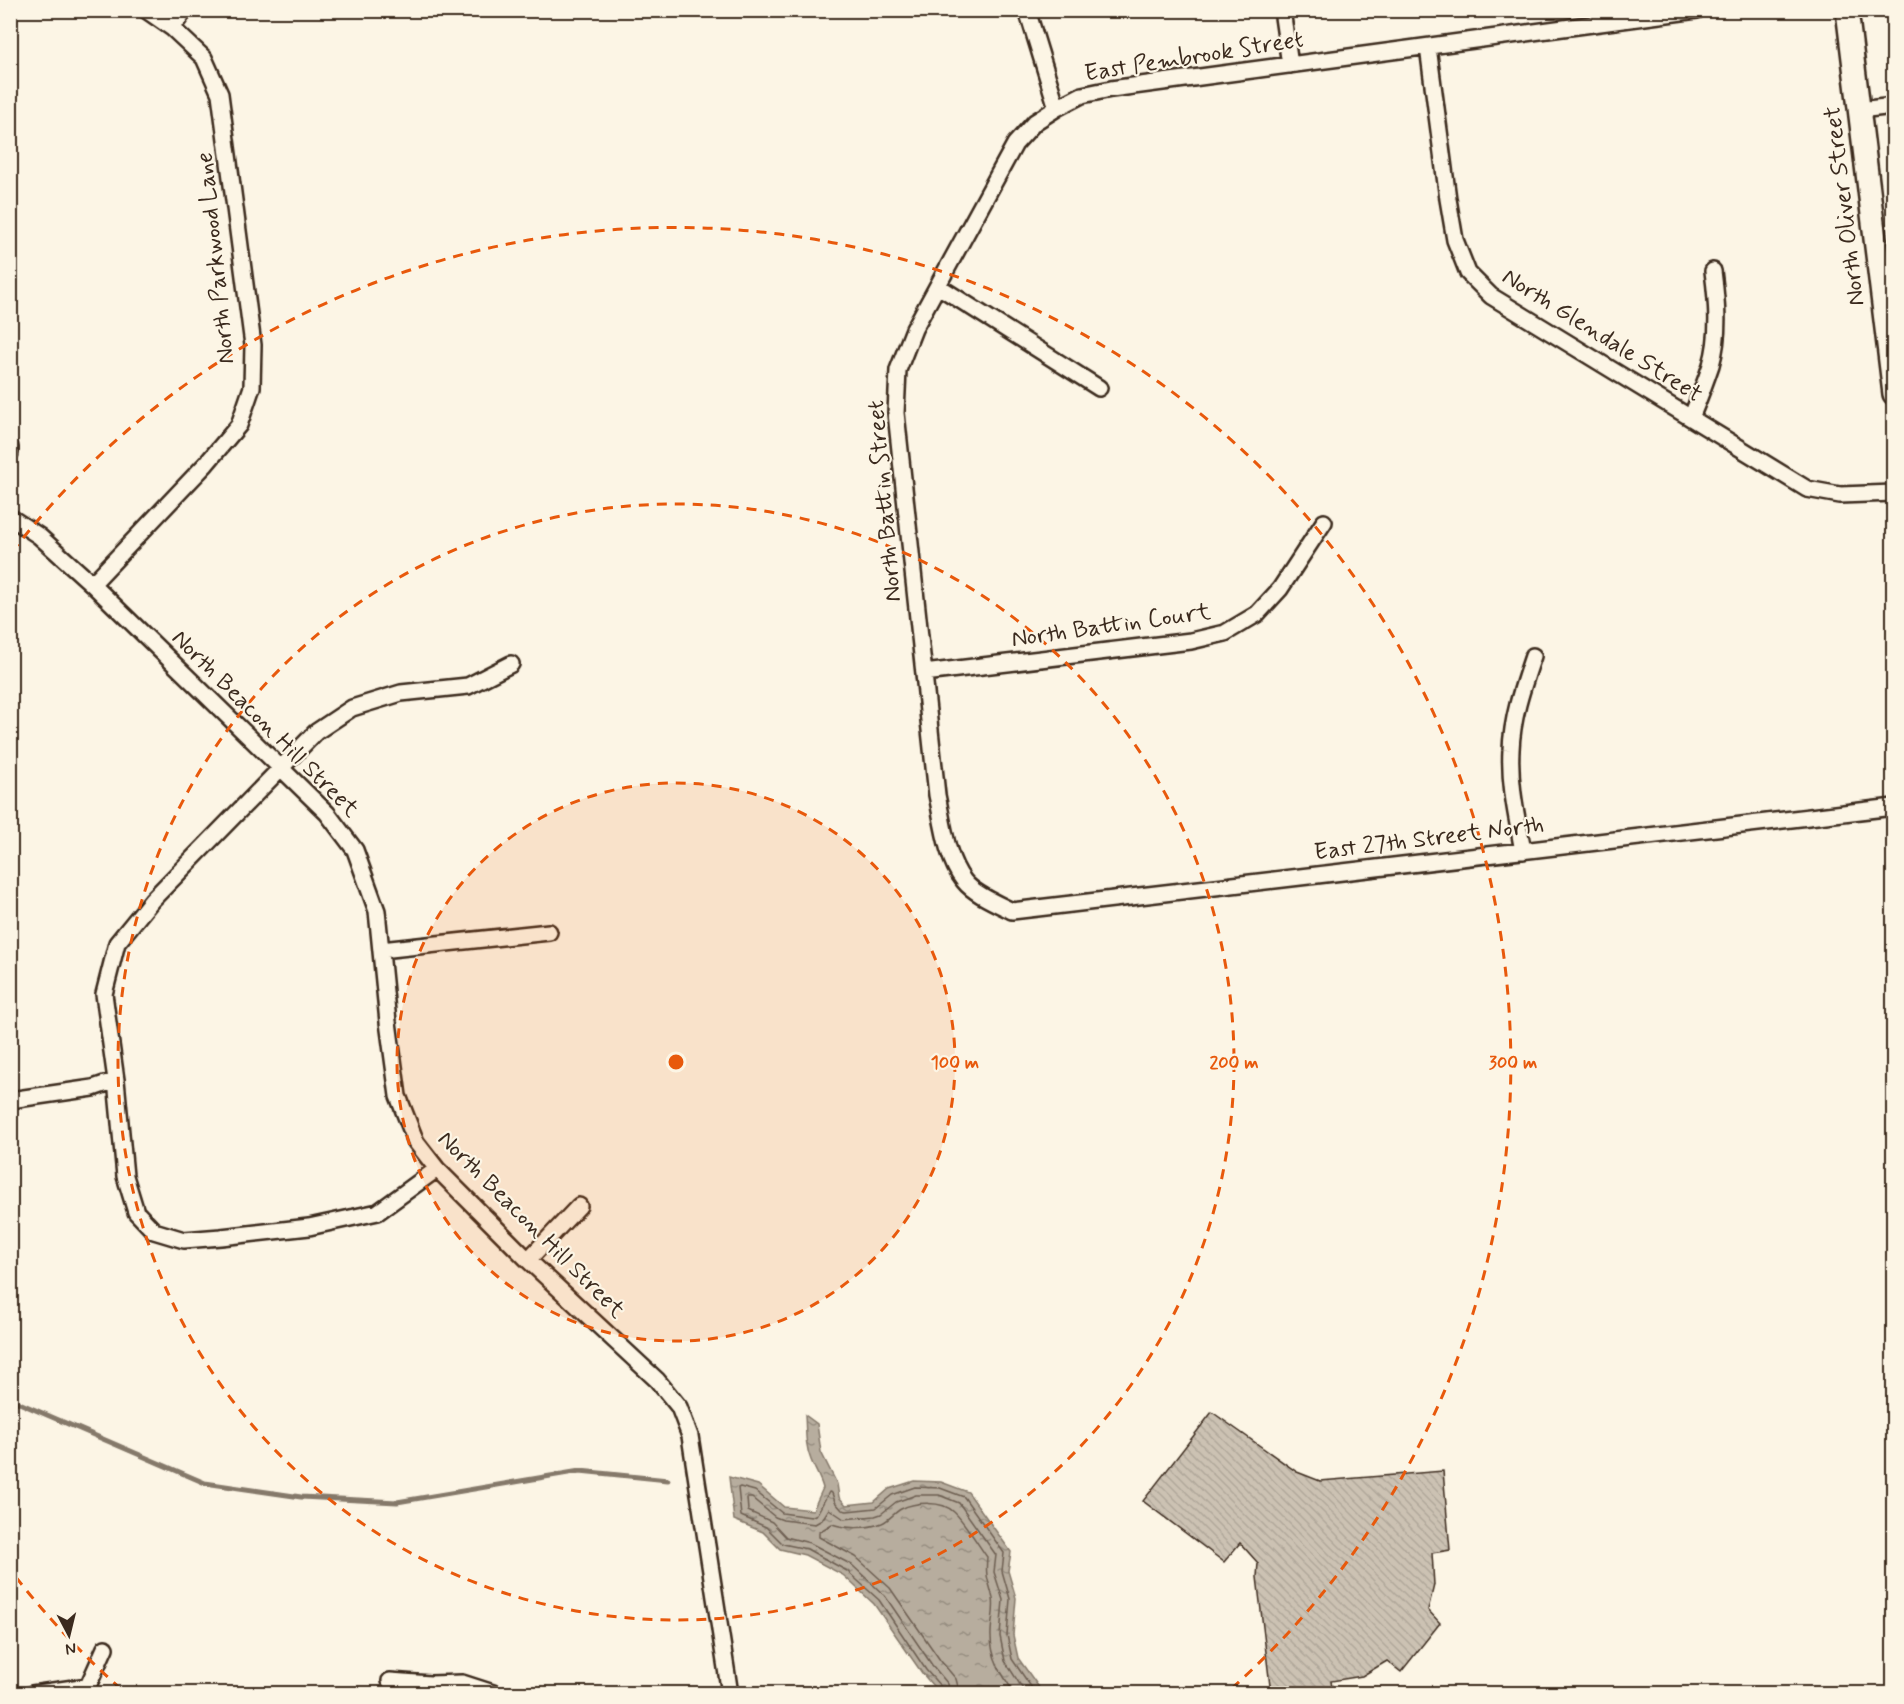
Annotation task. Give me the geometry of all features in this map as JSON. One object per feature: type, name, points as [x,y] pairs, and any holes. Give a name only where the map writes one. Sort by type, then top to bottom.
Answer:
[{"type":"main road","name":"North Oliver Street","points":[[1847,10],[1892,365],[1893,394]]},
{"type":"street","points":[[146,10],[172,28],[185,10]]},
{"type":"street","points":[[1027,10],[1057,108]]},
{"type":"street","points":[[1282,10],[1290,65]]},
{"type":"street","name":"East Pembrook Street","points":[[1057,108],[1082,95],[1111,89],[1697,10]]},
{"type":"street","name":"North Parkwood Lane","points":[[92,584],[206,464],[239,425],[252,387],[253,345],[220,94],[204,58],[172,28]]},
{"type":"street","name":"North Glendale Street","points":[[1428,47],[1455,240],[1468,273],[1491,296],[1807,489],[1840,495],[1893,493]]},
{"type":"street","points":[[1859,110],[1893,106]]},
{"type":"street","name":"North Battin Street","points":[[975,890],[964,882],[949,851],[937,795],[896,413],[898,370],[914,329],[1015,144],[1035,122],[1057,108]]},
{"type":"street","points":[[1691,418],[1713,353],[1717,323],[1717,296],[1713,271]]},
{"type":"street","points":[[938,286],[1099,388]]},
{"type":"street","points":[[10,447],[10,453]]},
{"type":"street","name":"North Beacon Hill Street","points":[[10,517],[39,536],[92,584],[327,813],[355,850],[377,911],[398,1096],[416,1142],[436,1168],[528,1260],[657,1380],[679,1407],[690,1436],[730,1694]]},
{"type":"street","name":"North Battin Court","points":[[924,673],[1191,641],[1225,633],[1257,614],[1265,606],[1280,589],[1324,522]]},
{"type":"street","points":[[1523,851],[1514,802],[1511,750],[1518,702],[1533,656]]},
{"type":"street","points":[[436,1168],[378,1212],[309,1227],[184,1240],[154,1231],[136,1212],[125,1176],[116,1080],[104,994],[117,943],[152,900],[316,732],[352,708],[401,693],[468,686],[511,664]]},
{"type":"street","name":"East 27th Street North","points":[[975,890],[1012,911],[1893,807]]},
{"type":"street","points":[[381,950],[549,932]]},
{"type":"street","points":[[10,1100],[93,1088],[116,1080]]},
{"type":"street","points":[[528,1260],[579,1206]]},
{"type":"street","points":[[32,1694],[88,1686],[105,1648]]},
{"type":"street","points":[[390,1681],[430,1684],[462,1683],[496,1694]]},
{"type":"water","points":[[805,1415],[817,1424],[821,1452],[837,1484],[839,1497],[846,1505],[874,1502],[889,1489],[914,1481],[941,1482],[968,1492],[1011,1552],[1008,1571],[1016,1598],[1013,1635],[1018,1658],[1043,1693],[939,1693],[922,1673],[874,1604],[843,1575],[805,1555],[780,1549],[763,1532],[734,1520],[729,1477],[758,1485],[784,1507],[813,1510],[823,1488],[808,1449]]},
{"type":"building","points":[[1212,1412],[1297,1472],[1320,1481],[1443,1471],[1450,1550],[1432,1553],[1434,1585],[1428,1610],[1440,1623],[1401,1672],[1387,1661],[1362,1676],[1331,1681],[1333,1694],[1271,1694],[1257,1577],[1258,1563],[1240,1543],[1224,1562],[1143,1501]]},
{"type":"waterway","points":[[10,1399],[205,1483],[301,1497],[397,1502],[580,1471],[668,1480]]}]
